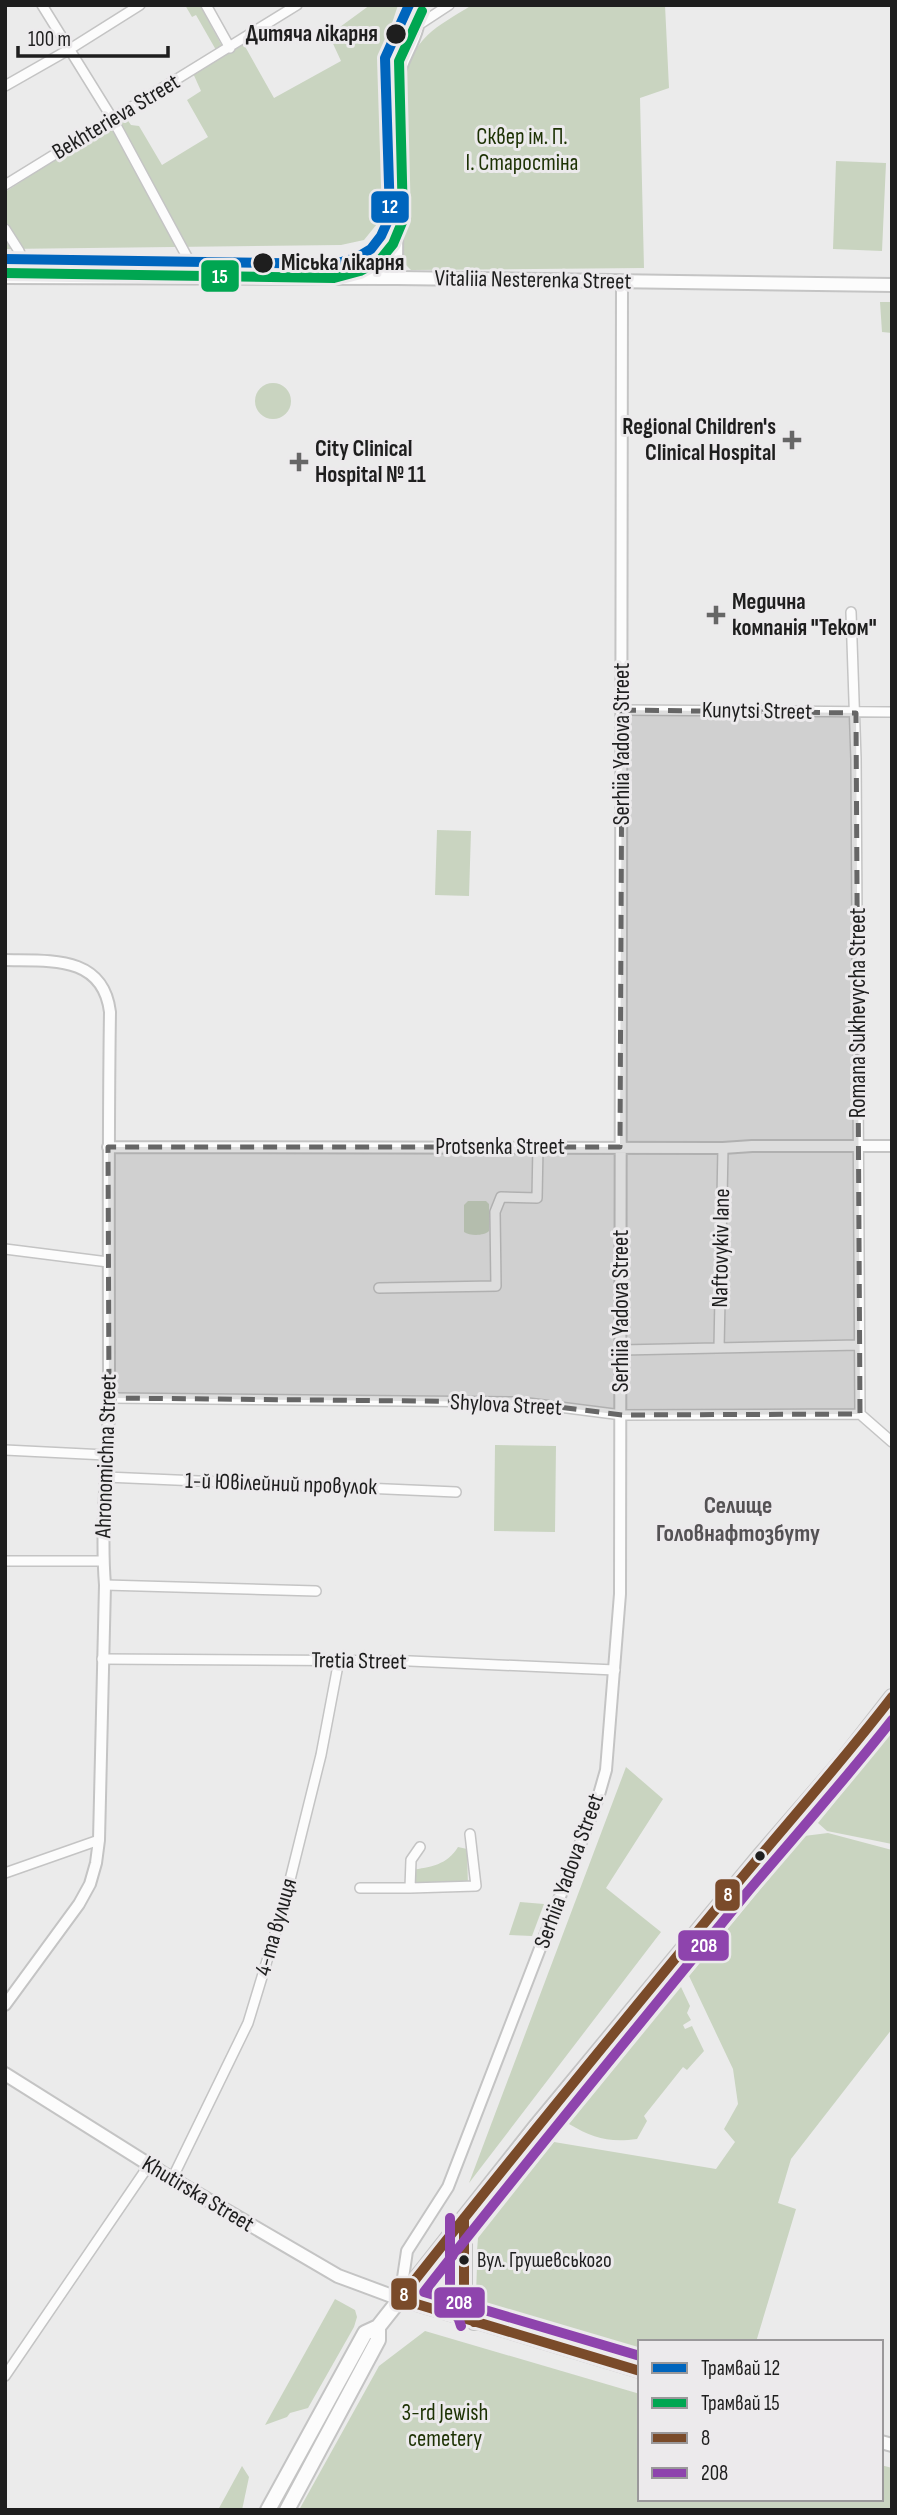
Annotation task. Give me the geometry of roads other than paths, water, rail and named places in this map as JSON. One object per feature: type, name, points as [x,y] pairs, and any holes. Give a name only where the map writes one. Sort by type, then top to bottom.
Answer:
[{"type":"main road","name":"Vitaliia Nesterenka Street","points":[[5,277],[397,278],[892,285]]},
{"type":"main road","points":[[268,2510],[365,2333],[378,2327],[534,2129],[756,1861],[844,1760],[892,1697]]},
{"type":"main road","name":"Khutirska Street","points":[[5,2074],[172,2179],[338,2276],[400,2299],[638,2370]]},
{"type":"main road","points":[[464,2218],[464,2291],[474,2322]]},
{"type":"main road","points":[[286,2510],[377,2340],[378,2327]]},
{"type":"street","points":[[42,5],[112,118],[199,279]]},
{"type":"street","points":[[5,86],[71,49],[140,5]]},
{"type":"street","points":[[206,5],[230,48]]},
{"type":"street","name":"Bekhterieva Street","points":[[5,185],[297,5]]},
{"type":"street","points":[[417,5],[420,24]]},
{"type":"street","points":[[397,278],[398,78],[401,64],[420,24],[449,5]]},
{"type":"street","points":[[5,229],[19,251],[30,277]]},
{"type":"street","name":"Serhiia Yadova Street","points":[[400,2299],[407,2251],[448,2187],[598,1798],[606,1770],[620,1594],[622,1415],[622,281]]},
{"type":"street","name":"Romana Sukhevycha Street","points":[[851,612],[856,713],[860,1414]]},
{"type":"street","name":"Kunytsi Street","points":[[622,710],[892,712]]},
{"type":"street","name":"Ahronomichna Street","points":[[5,960],[50,962],[78,967],[98,978],[109,999],[110,1012],[109,1398],[103,1561],[105,1585],[99,1840],[90,1884],[79,1904],[5,2005]]},
{"type":"street","name":"Protsenka Street","points":[[108,1147],[892,1146]]},
{"type":"street","points":[[379,1287],[496,1286],[495,1212],[501,1197],[537,1198],[538,1147]]},
{"type":"street","name":"Naftovykiv lane","points":[[719,1348],[723,1148]]},
{"type":"street","points":[[5,1249],[108,1262]]},
{"type":"street","points":[[622,1350],[859,1345]]},
{"type":"street","name":"Shylova Street","points":[[109,1398],[520,1402],[622,1415],[860,1414]]},
{"type":"street","points":[[860,1414],[892,1442]]},
{"type":"street","points":[[5,1450],[106,1455]]},
{"type":"street","name":"1-й Ювілейний провулок","points":[[106,1477],[456,1492]]},
{"type":"street","points":[[5,1561],[103,1561]]},
{"type":"street","points":[[105,1585],[316,1591]]},
{"type":"street","name":"Tretia Street","points":[[102,1659],[339,1660],[615,1670]]},
{"type":"street","name":"4-та вулиця","points":[[172,2179],[248,2023],[283,1908],[318,1767],[339,1660]]},
{"type":"street","points":[[360,1888],[476,1886],[470,1834]]},
{"type":"street","points":[[5,1873],[99,1840]]},
{"type":"street","points":[[410,1888],[411,1860],[420,1847]]},
{"type":"street","points":[[5,2376],[149,2165]]},
{"type":"tram line","name":"12","points":[[5,259],[334,264],[356,258],[371,249],[381,236],[390,216],[385,58],[409,5]]},
{"type":"tram line","name":"15","points":[[5,273],[334,278],[360,271],[380,260],[393,244],[403,220],[399,61],[422,11]]},
{"type":"place","name":"Дитяча лікарня","points":[[396,34]]},
{"type":"place","name":"Міська лікарня","points":[[263,263]]},
{"type":"place","name":"Regional Children's Clinical Hospital","points":[[792,440]]},
{"type":"place","name":"City Clinical Hospital № 11","points":[[299,462]]},
{"type":"place","name":"Медична компанія \"Теком\"","points":[[716,615]]},
{"type":"place","name":"Вул. Грушевського","points":[[464,2260]]},
{"type":"district","name":"Селище Головнафтозбуту","points":[[738,1519]]},
{"type":"park label","name":"Сквер ім. П. І. Старостіна","points":[[522,150]]},
{"type":"park label","name":"3-rd Jewish cemetery","points":[[445,2426]]}]
